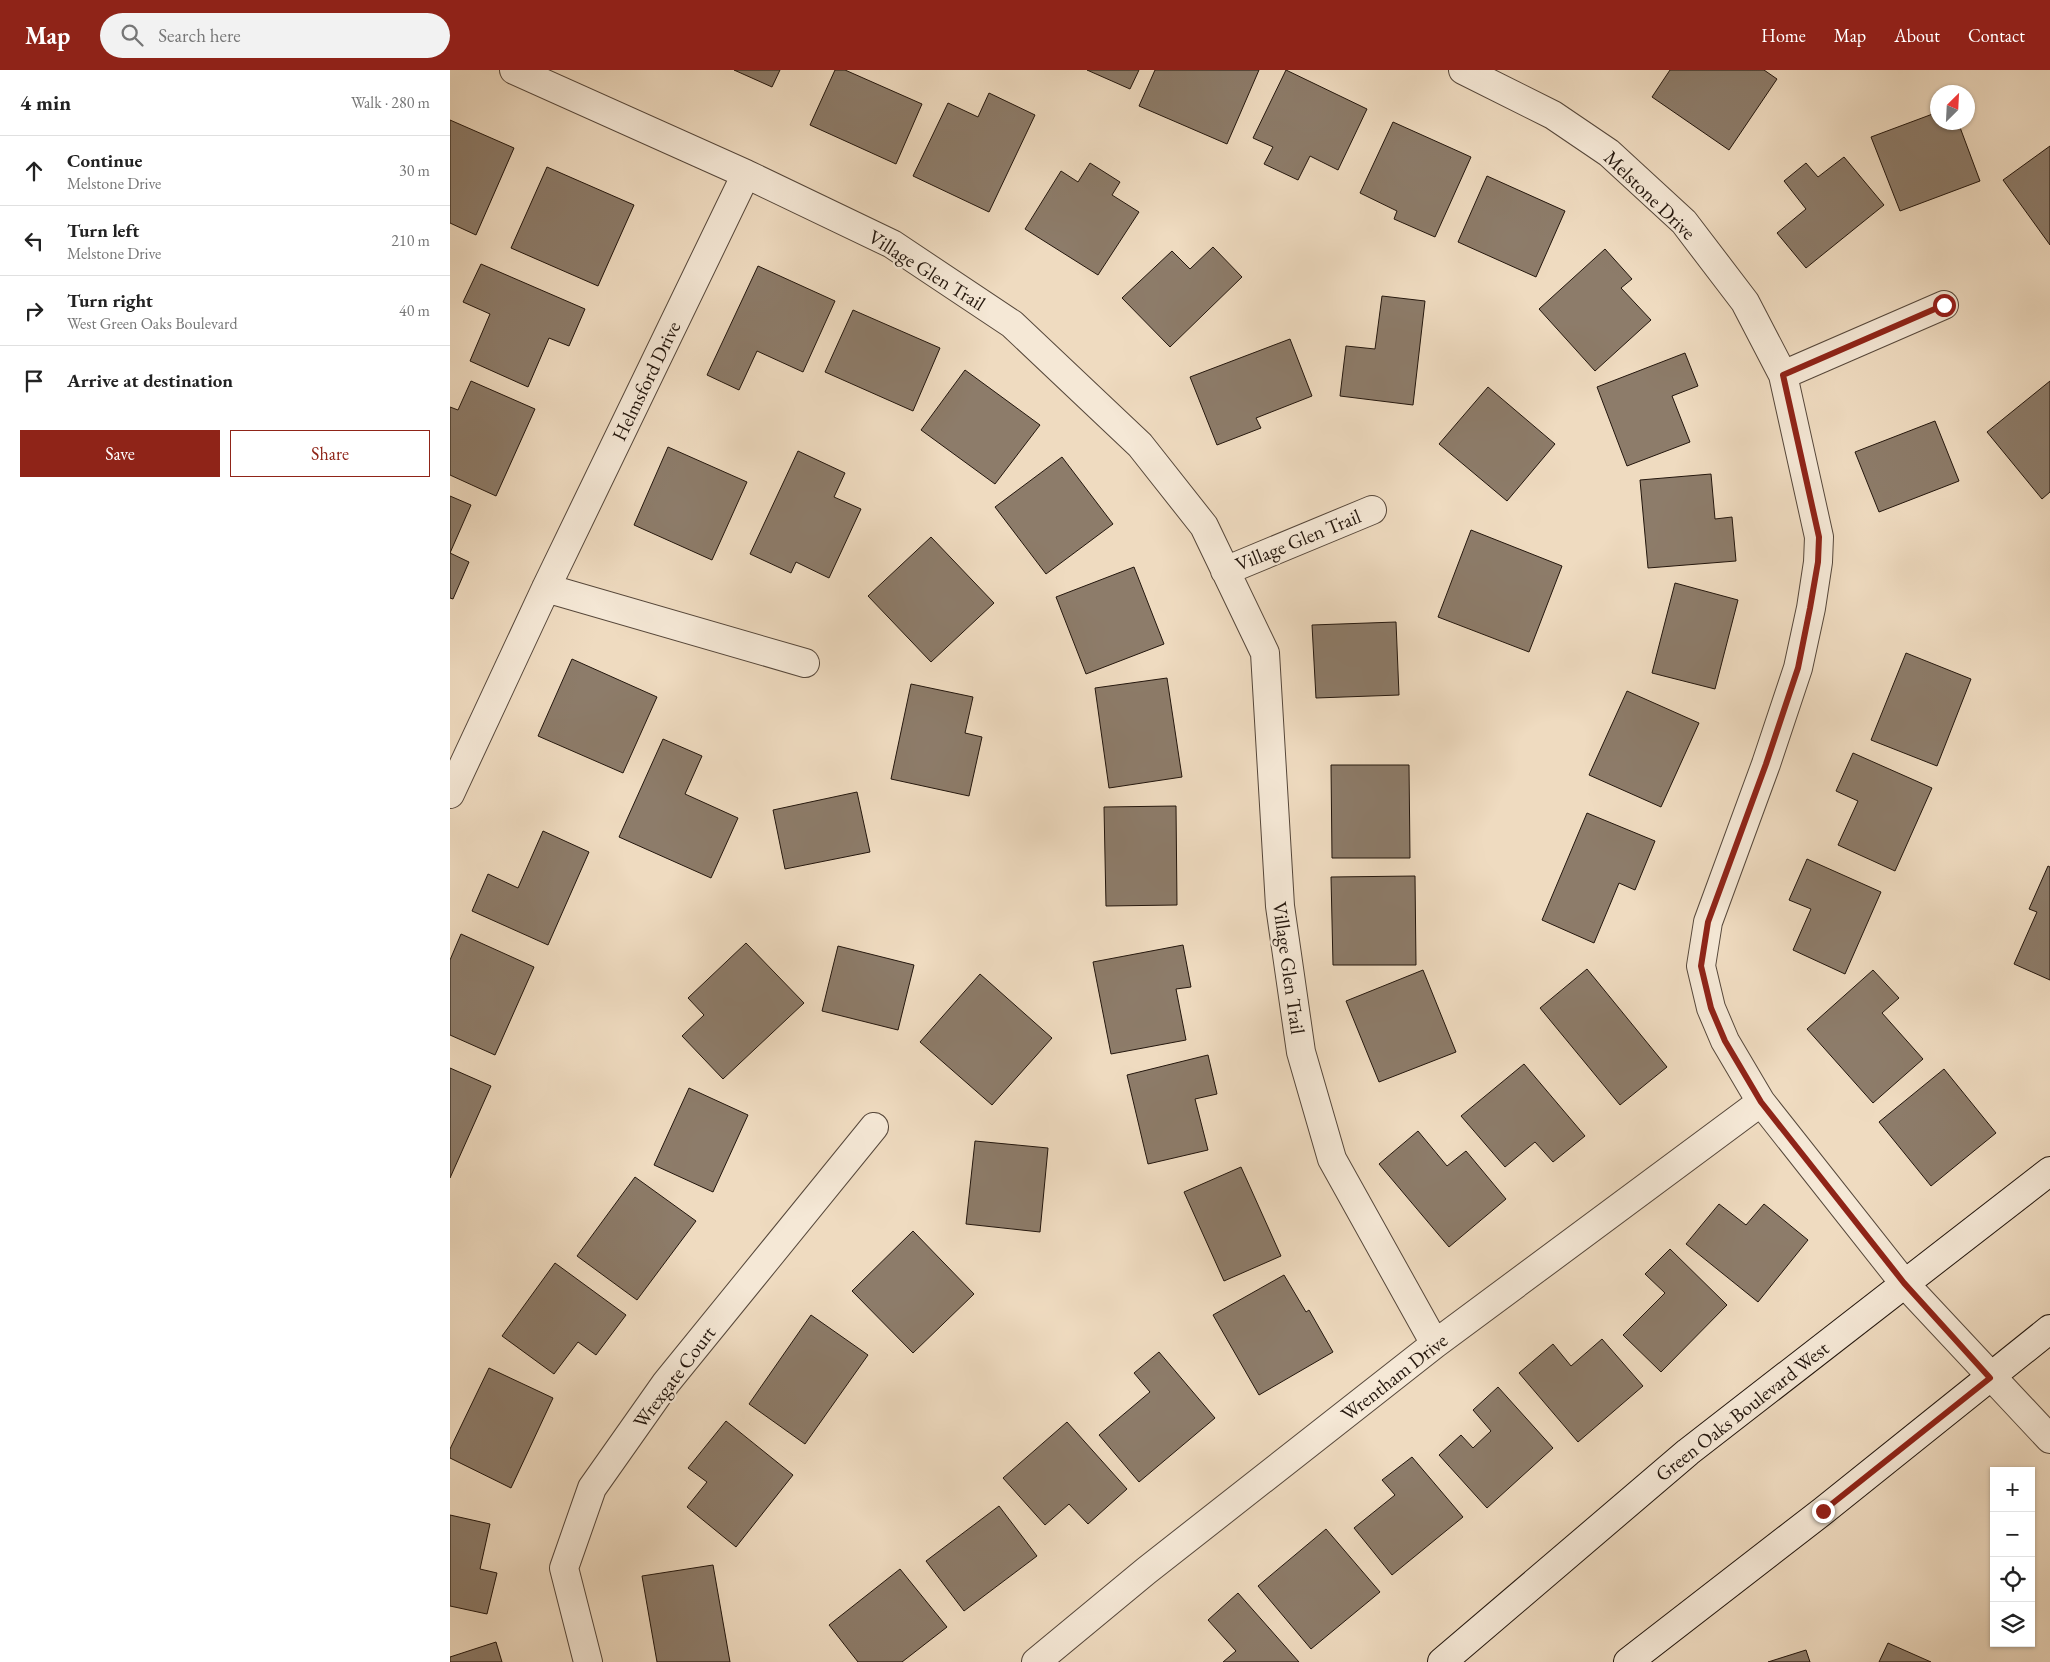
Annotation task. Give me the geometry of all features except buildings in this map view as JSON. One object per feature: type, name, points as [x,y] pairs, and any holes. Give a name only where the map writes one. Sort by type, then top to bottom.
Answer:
[{"type":"street","name":"Village Glen Trail","points":[[514,70],[746,174],[892,244],[1012,324],[1140,445],[1204,526],[1265,653],[1280,906],[1301,1052],[1332,1159],[1435,1344]]},
{"type":"street","name":"Melstone Drive","points":[[1464,70],[1553,115],[1609,153],[1684,222],[1745,302],[1783,375],[1819,537],[1818,562],[1798,668],[1766,764],[1708,922],[1701,966],[1711,1008],[1725,1041],[1761,1102],[1904,1283],[1990,1378],[2050,1439]]},
{"type":"street","name":"Helmsford Drive","points":[[450,794],[546,588],[746,174]]},
{"type":"street","points":[[1783,375],[1944,305]]},
{"type":"street","name":"Village Glen Trail","points":[[1225,571],[1372,510]]},
{"type":"street","points":[[546,588],[805,663]]},
{"type":"street","name":"Wrentham Drive","points":[[1036,1662],[1146,1571],[1435,1344],[1761,1102]]},
{"type":"street","name":"Wrexgate Court","points":[[588,1662],[564,1568],[592,1488],[666,1383],[874,1128]]},
{"type":"street","name":"Green Oaks Boulevard West","points":[[1442,1662],[1688,1452],[2050,1171]]},
{"type":"street","points":[[1628,1662],[1823,1511],[2050,1329]]},
{"type":"route","points":[[1823,1511],[1990,1378],[1904,1283],[1761,1102],[1725,1041],[1711,1008],[1701,966],[1708,922],[1766,764],[1798,668],[1818,562],[1819,537],[1791,420],[1783,375],[1944,305]]}]
